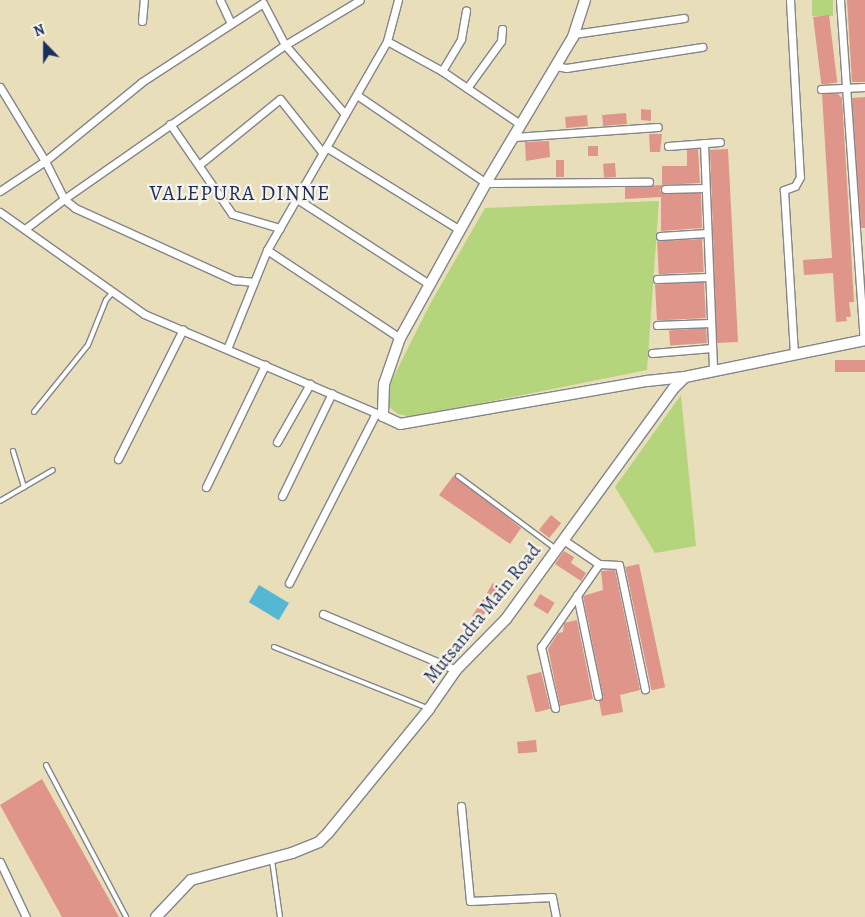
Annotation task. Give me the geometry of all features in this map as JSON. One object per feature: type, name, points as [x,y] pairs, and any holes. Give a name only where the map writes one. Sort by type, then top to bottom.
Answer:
[{"type":"street","points":[[142,21],[144,0]]},
{"type":"street","points":[[220,0],[231,24]]},
{"type":"street","points":[[25,230],[64,199],[285,44],[360,0]]},
{"type":"street","points":[[227,349],[267,250],[387,41],[399,0]]},
{"type":"street","points":[[289,583],[380,414],[384,384],[400,338],[486,183],[574,34],[585,0]]},
{"type":"street","points":[[790,0],[800,177],[795,186],[784,190],[794,355]]},
{"type":"street","points":[[0,212],[144,314],[184,329],[400,424],[647,381],[685,377],[865,340],[840,0]]},
{"type":"street","points":[[0,191],[45,161],[142,82],[264,1],[285,44],[345,114]]},
{"type":"street","points":[[442,71],[461,39],[466,10]]},
{"type":"street","points":[[574,34],[684,18]]},
{"type":"street","points":[[467,88],[501,40],[502,29]]},
{"type":"street","points":[[387,41],[442,71],[520,124]]},
{"type":"street","points":[[555,66],[566,68],[702,47]]},
{"type":"street","points":[[0,87],[45,161],[64,199],[75,208],[225,276],[254,282]]},
{"type":"street","points":[[821,89],[865,87]]},
{"type":"street","points":[[357,96],[486,183],[648,182]]},
{"type":"street","points":[[200,164],[280,99],[324,150],[460,230]]},
{"type":"street","points":[[170,124],[200,164],[232,214],[280,228]]},
{"type":"street","points":[[514,137],[658,127]]},
{"type":"street","points":[[668,146],[720,142]]},
{"type":"street","points":[[704,143],[712,371]]},
{"type":"street","points":[[665,189],[705,188]]},
{"type":"street","points":[[297,199],[429,284]]},
{"type":"street","points":[[660,236],[707,233]]},
{"type":"street","points":[[267,250],[400,338]]},
{"type":"street","points":[[657,279],[709,277]]},
{"type":"street","points":[[657,325],[711,323]]},
{"type":"street","points":[[118,459],[184,329]]},
{"type":"street","points":[[652,353],[712,348]]},
{"type":"street","points":[[206,487],[265,365]]},
{"type":"street","name":"Mutsandra Main Road","points":[[156,917],[191,880],[292,853],[323,838],[429,709],[456,670],[506,620],[565,541],[673,389],[685,377]]},
{"type":"street","points":[[277,442],[310,384]]},
{"type":"street","points":[[282,496],[332,393]]},
{"type":"street","points":[[565,541],[599,564],[619,565],[645,688]]},
{"type":"street","points":[[555,708],[541,647],[599,564]]},
{"type":"street","points":[[577,595],[598,696]]},
{"type":"street","points":[[323,614],[456,670]]},
{"type":"street","points":[[461,806],[470,901],[552,896],[556,917]]},
{"type":"street","points":[[0,862],[26,917]]},
{"type":"lane","points":[[34,412],[88,345],[106,300],[113,291]]},
{"type":"lane","points":[[13,451],[24,487]]},
{"type":"lane","points":[[0,500],[53,470]]},
{"type":"lane","points":[[458,476],[557,550]]},
{"type":"lane","points":[[274,647],[429,709]]},
{"type":"lane","points":[[46,765],[126,917]]},
{"type":"lane","points":[[272,859],[280,917]]},
{"type":"green space","points":[[812,0],[833,0],[833,16],[812,16]]},
{"type":"green space","points":[[659,201],[647,370],[413,417],[398,414],[388,406],[388,388],[429,306],[485,208]]},
{"type":"green space","points":[[681,395],[696,546],[655,553],[615,487]]},
{"type":"water","points":[[259,585],[289,603],[279,620],[249,602]]},
{"type":"building","points":[[847,0],[865,0],[865,82],[852,82]]},
{"type":"building","points":[[829,15],[837,82],[821,84],[813,17]]},
{"type":"building","points":[[822,94],[838,94],[842,98],[854,302],[849,302],[851,317],[846,317],[847,321],[836,322],[833,273],[804,275],[803,260],[832,258]]},
{"type":"building","points":[[865,97],[865,228],[861,228],[852,98]]},
{"type":"building","points":[[641,109],[651,110],[651,121],[641,120]]},
{"type":"building","points":[[626,113],[627,124],[603,126],[602,115]]},
{"type":"building","points":[[587,115],[588,126],[566,128],[565,117]]},
{"type":"building","points":[[649,134],[662,134],[660,152],[650,152]]},
{"type":"building","points":[[549,141],[550,157],[526,161],[525,142]]},
{"type":"building","points":[[588,146],[598,146],[598,156],[588,156]]},
{"type":"building","points":[[698,149],[700,183],[662,185],[662,166],[687,166],[687,150]]},
{"type":"building","points":[[728,149],[738,342],[717,343],[710,150]]},
{"type":"building","points":[[556,160],[564,160],[564,177],[556,177]]},
{"type":"building","points":[[615,163],[616,177],[604,178],[603,164]]},
{"type":"building","points":[[662,185],[660,191],[665,194],[701,193],[702,228],[661,231],[661,197],[625,199],[625,187]]},
{"type":"building","points":[[702,239],[704,272],[659,274],[657,241]]},
{"type":"building","points":[[704,282],[706,318],[657,321],[655,285]]},
{"type":"building","points":[[706,328],[707,343],[670,346],[669,331]]},
{"type":"building","points":[[835,360],[865,360],[865,372],[835,372]]},
{"type":"building","points":[[454,475],[521,528],[510,544],[439,495]]},
{"type":"building","points":[[551,515],[561,523],[549,538],[539,530]]},
{"type":"building","points":[[564,551],[574,557],[571,563],[586,573],[581,581],[555,564]]},
{"type":"building","points":[[639,564],[665,687],[652,690],[625,567]]},
{"type":"building","points":[[615,570],[640,690],[620,695],[623,712],[602,716],[599,701],[603,695],[583,596],[603,590],[601,571]]},
{"type":"building","points":[[493,583],[501,588],[480,621],[472,616]]},
{"type":"building","points":[[540,594],[555,603],[548,614],[533,605]]},
{"type":"building","points":[[577,620],[593,699],[560,706],[548,649],[558,633],[563,632],[564,623]]},
{"type":"building","points":[[541,672],[550,709],[536,713],[526,676]]},
{"type":"building","points":[[536,740],[537,752],[518,754],[517,742]]},
{"type":"building","points":[[42,779],[119,917],[62,917],[0,805]]},
{"type":"district","name":"VALEPURA DINNE","points":[[240,193]]}]
